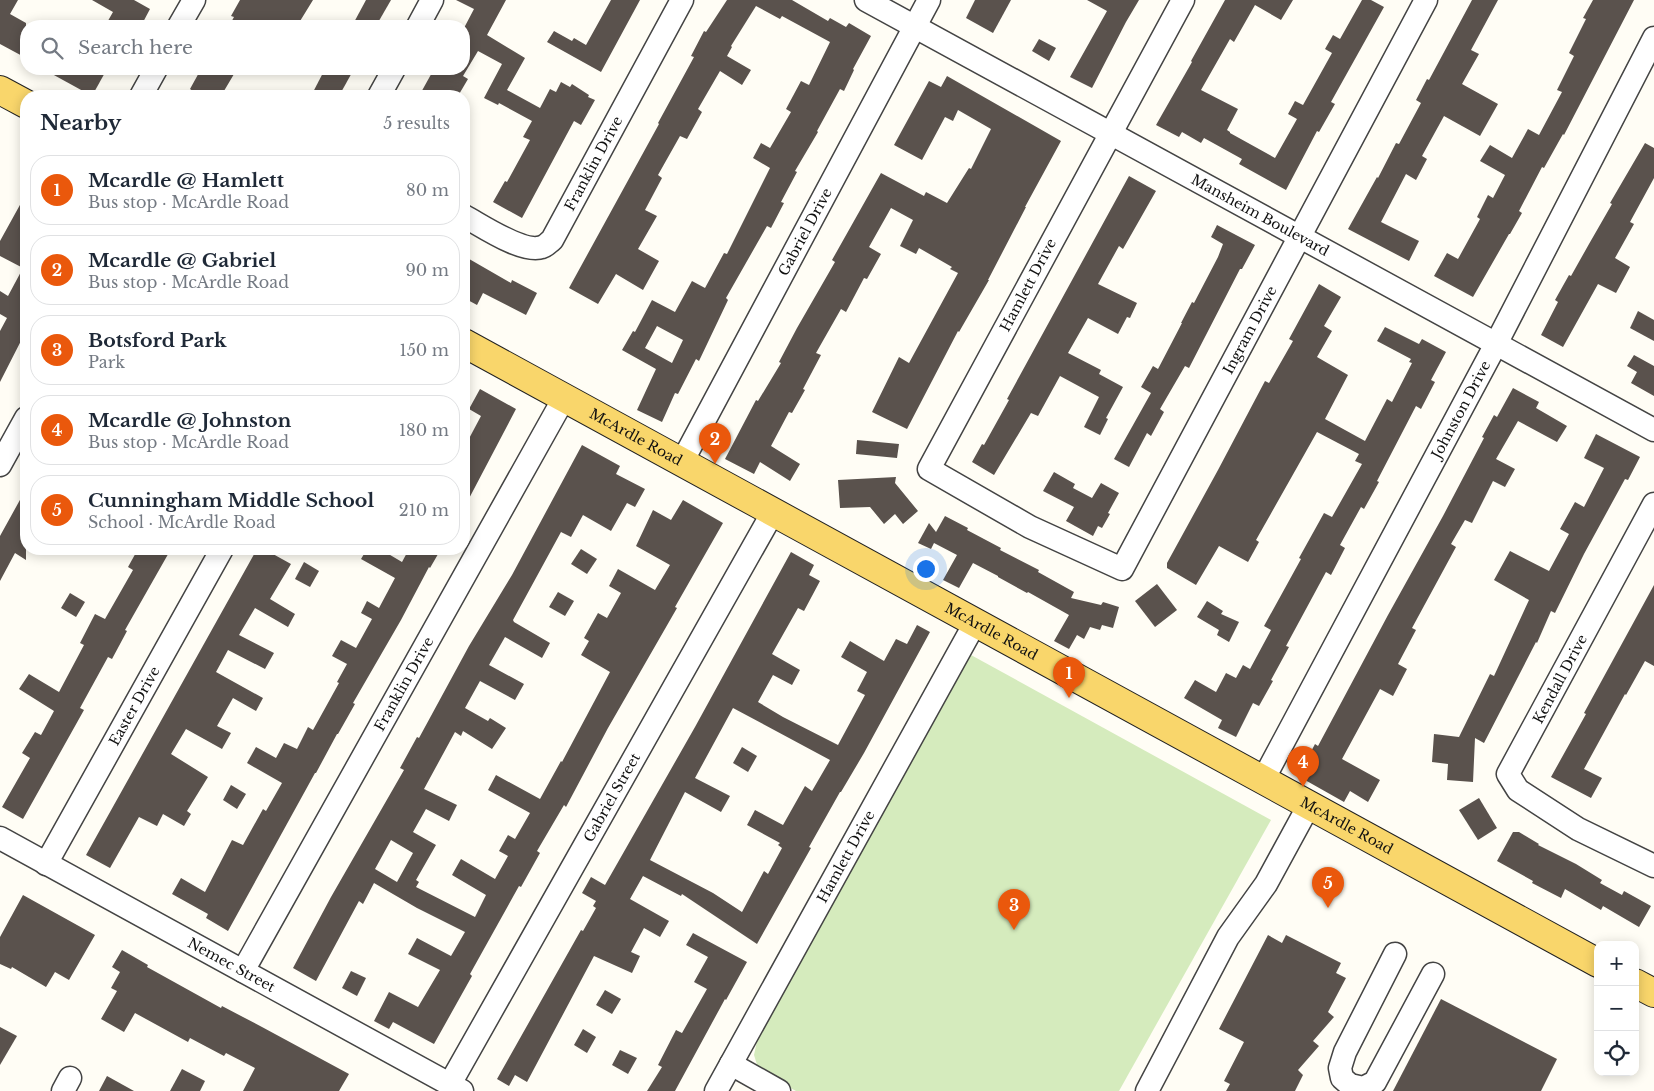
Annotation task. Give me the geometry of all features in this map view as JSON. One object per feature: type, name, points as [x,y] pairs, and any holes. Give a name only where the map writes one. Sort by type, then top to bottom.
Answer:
[{"type":"main road","points":[[0,90],[20,101]]},
{"type":"main road","name":"McArdle Road","points":[[470,346],[1594,961]]},
{"type":"main road","points":[[1639,985],[1654,993]]},
{"type":"street","points":[[182,20],[194,0]]},
{"type":"street","points":[[421,20],[432,0]]},
{"type":"street","name":"Franklin Drive","points":[[470,219],[519,245],[530,248],[542,247],[552,240],[682,0]]},
{"type":"street","name":"Mansheim Boulevard","points":[[866,0],[1654,430]]},
{"type":"street","name":"Gabriel Drive","points":[[682,462],[929,0]]},
{"type":"street","name":"Hamlett Drive","points":[[1030,527],[929,469],[1183,0]]},
{"type":"street","name":"Ingram Drive","points":[[1030,527],[1122,569],[1426,0]]},
{"type":"street","name":"Johnston Drive","points":[[1263,780],[1496,344],[1654,38]]},
{"type":"street","points":[[144,90],[153,75]]},
{"type":"street","points":[[382,90],[391,75]]},
{"type":"street","name":"Franklin Drive","points":[[243,971],[564,398]]},
{"type":"street","points":[[0,465],[20,429]]},
{"type":"street","name":"Kendall Drive","points":[[1654,504],[1508,774],[1518,790],[1578,829],[1654,866]]},
{"type":"street","name":"Gabriel Street","points":[[456,1088],[773,512]]},
{"type":"street","name":"Easter Drive","points":[[46,864],[219,555]]},
{"type":"street","name":"Hamlett Drive","points":[[716,1091],[975,623]]},
{"type":"street","points":[[1147,1091],[1228,936],[1266,884],[1308,805]]},
{"type":"street","name":"Nemec Street","points":[[0,838],[456,1088]]},
{"type":"street","points":[[1395,954],[1345,1052],[1340,1068],[1342,1078],[1350,1085],[1363,1088],[1375,1082],[1433,974]]},
{"type":"street","points":[[731,1064],[780,1091]]},
{"type":"green space","points":[[971,655],[1271,820],[1119,1091],[796,1091],[759,1071],[754,1055],[757,1041]]},
{"type":"building","points":[[0,0],[18,0],[10,14],[21,20],[20,55],[0,44]]},
{"type":"building","points":[[92,0],[134,0],[150,9],[144,20],[108,20],[113,12]]},
{"type":"building","points":[[240,0],[313,0],[301,20],[232,20],[234,17],[231,16]]},
{"type":"building","points":[[366,0],[391,0],[379,20],[355,20]]},
{"type":"building","points":[[456,0],[506,0],[487,35],[525,58],[507,90],[540,108],[550,89],[556,92],[561,82],[570,87],[572,84],[589,95],[588,97],[595,100],[581,125],[574,121],[522,218],[493,202],[505,181],[507,182],[530,140],[523,137],[532,121],[499,103],[498,105],[484,98],[502,64],[478,51],[470,64],[470,20],[468,20],[474,9]]},
{"type":"building","points":[[611,0],[640,0],[601,72],[547,42],[554,31],[572,41],[574,38],[586,45]]},
{"type":"building","points":[[727,0],[792,0],[828,21],[830,18],[846,27],[849,23],[871,36],[853,69],[844,91],[840,89],[795,171],[797,172],[781,202],[784,203],[771,228],[767,226],[726,298],[728,300],[699,361],[696,359],[678,394],[675,393],[662,422],[637,410],[656,369],[622,350],[633,331],[635,332],[652,300],[675,312],[692,281],[705,288],[724,253],[727,254],[770,168],[753,158],[761,143],[770,148],[791,112],[786,109],[801,81],[809,85],[830,42],[782,16],[780,19],[756,6],[731,46],[727,56],[751,70],[742,85],[720,71],[698,109],[702,112],[687,139],[680,136],[658,175],[662,178],[645,210],[657,216],[638,249],[659,261],[643,290],[616,274],[598,304],[569,288],[659,124],[694,57],[691,56],[704,31],[706,32]],"holes":[[[657,326],[683,340],[672,363],[645,348]]]},
{"type":"building","points":[[975,0],[1011,0],[993,33],[966,18]]},
{"type":"building","points":[[1087,0],[1139,0],[1092,88],[1070,77],[1107,11]]},
{"type":"building","points":[[1225,0],[1293,0],[1281,20],[1255,5],[1234,42],[1230,39],[1201,90],[1238,109],[1227,130],[1230,133],[1275,158],[1297,119],[1288,114],[1295,101],[1303,105],[1332,53],[1325,49],[1333,35],[1340,39],[1362,0],[1371,0],[1384,7],[1331,102],[1335,104],[1319,132],[1317,131],[1286,190],[1239,164],[1242,159],[1204,138],[1201,143],[1182,132],[1179,137],[1156,125]]},
{"type":"building","points":[[1472,0],[1498,0],[1471,50],[1479,54],[1462,84],[1498,104],[1480,136],[1444,116],[1422,156],[1427,159],[1416,180],[1406,174],[1381,222],[1419,241],[1409,261],[1348,229],[1396,143],[1399,144],[1421,103],[1416,100],[1427,79],[1429,80]]},
{"type":"building","points":[[1593,0],[1634,0],[1564,135],[1544,168],[1542,167],[1519,211],[1522,213],[1473,297],[1434,276],[1447,253],[1458,259],[1480,219],[1477,217],[1488,195],[1493,198],[1505,175],[1480,161],[1490,145],[1512,158],[1528,129],[1539,135],[1562,92],[1557,90],[1574,56],[1569,53],[1586,19],[1583,18]]},
{"type":"building","points":[[1039,39],[1056,48],[1049,61],[1032,51]]},
{"type":"building","points":[[54,75],[104,75],[95,90],[81,90]]},
{"type":"building","points":[[198,75],[233,75],[225,90],[190,89]]},
{"type":"building","points":[[322,75],[351,75],[342,90],[314,90]]},
{"type":"building","points":[[431,75],[464,75],[468,79],[462,90],[422,90]]},
{"type":"building","points":[[947,76],[1061,141],[1025,207],[989,280],[958,331],[907,429],[872,412],[899,357],[909,363],[958,273],[950,269],[952,267],[919,248],[916,254],[900,246],[913,220],[891,208],[869,247],[881,254],[867,279],[864,278],[846,312],[841,309],[816,353],[821,355],[803,389],[805,390],[792,413],[789,412],[771,446],[800,464],[790,481],[760,462],[754,474],[725,459],[756,400],[758,401],[781,363],[779,362],[797,328],[835,262],[832,260],[881,173],[924,196],[926,192],[947,203],[969,168],[971,169],[991,129],[958,110],[953,121],[945,117],[922,160],[894,145],[929,81],[941,87]]},
{"type":"building","points":[[1645,143],[1654,148],[1654,178],[1630,222],[1634,224],[1615,258],[1630,267],[1616,293],[1598,284],[1563,347],[1541,335],[1558,302],[1555,300],[1569,275],[1571,276]]},
{"type":"building","points":[[1129,176],[1156,191],[1123,249],[1119,246],[1098,284],[1137,303],[1130,318],[1127,317],[1118,334],[1088,318],[1068,353],[1101,370],[1099,374],[1123,387],[1106,418],[1108,419],[1100,435],[1084,427],[1099,397],[1060,376],[1038,416],[1031,413],[994,475],[972,462],[982,444],[984,445],[1009,400],[1007,399]]},
{"type":"building","points":[[20,205],[20,266],[0,256],[0,241]]},
{"type":"building","points":[[1217,225],[1255,245],[1242,269],[1240,269],[1189,368],[1185,366],[1160,409],[1164,412],[1151,436],[1147,433],[1129,467],[1114,459],[1151,393],[1141,387],[1153,366],[1158,369],[1192,302],[1194,303],[1218,257],[1223,244],[1211,237]]},
{"type":"building","points":[[470,259],[511,283],[512,280],[537,293],[526,315],[483,293],[477,305],[470,301]]},
{"type":"building","points":[[20,274],[20,343],[0,382],[0,331],[7,318],[0,314],[0,291],[8,296]]},
{"type":"building","points":[[1319,284],[1341,297],[1324,326],[1332,331],[1317,357],[1348,375],[1325,419],[1365,441],[1387,399],[1392,402],[1412,363],[1409,362],[1411,359],[1377,341],[1385,327],[1419,344],[1422,339],[1446,352],[1431,380],[1435,382],[1421,409],[1416,406],[1377,481],[1379,482],[1364,509],[1361,507],[1340,545],[1345,548],[1331,575],[1326,572],[1286,646],[1289,647],[1271,680],[1273,681],[1259,706],[1253,703],[1236,737],[1218,728],[1222,720],[1184,698],[1195,680],[1216,692],[1226,673],[1236,678],[1243,665],[1250,669],[1271,630],[1264,626],[1301,559],[1299,558],[1324,513],[1332,517],[1362,464],[1355,461],[1359,454],[1317,432],[1256,540],[1259,542],[1248,562],[1219,546],[1196,585],[1167,568],[1167,563],[1265,381],[1269,383],[1293,341],[1289,339]]},
{"type":"building","points":[[1638,311],[1654,320],[1654,341],[1630,328]]},
{"type":"building","points":[[1634,355],[1654,366],[1654,396],[1631,383],[1637,372],[1627,366]]},
{"type":"building","points":[[1513,388],[1539,402],[1536,408],[1567,426],[1557,442],[1518,421],[1496,459],[1515,469],[1505,487],[1493,481],[1472,523],[1465,520],[1451,544],[1456,547],[1412,628],[1416,630],[1398,664],[1407,669],[1393,696],[1380,689],[1342,759],[1380,780],[1368,802],[1350,791],[1344,802],[1305,780],[1312,767],[1305,763],[1315,744],[1318,746],[1443,516],[1494,415],[1497,417]]},
{"type":"building","points":[[480,389],[516,409],[470,497],[470,437],[481,416],[470,410]]},
{"type":"building","points":[[1596,434],[1640,457],[1628,480],[1625,479],[1584,554],[1555,613],[1551,611],[1537,643],[1484,743],[1475,738],[1473,782],[1447,780],[1448,764],[1432,762],[1434,734],[1459,737],[1490,674],[1494,676],[1529,600],[1494,580],[1510,551],[1549,571],[1569,534],[1560,529],[1575,502],[1584,507],[1604,468],[1584,458]]},
{"type":"building","points":[[857,440],[899,444],[897,458],[856,454]]},
{"type":"building","points":[[582,445],[620,466],[616,474],[645,489],[635,507],[627,503],[611,531],[583,515],[571,537],[561,532],[513,620],[550,643],[542,658],[505,637],[489,665],[524,684],[515,700],[480,681],[465,708],[488,721],[490,718],[506,728],[492,749],[463,731],[461,736],[455,732],[424,789],[457,805],[449,821],[426,809],[413,832],[436,845],[416,880],[419,882],[416,887],[475,917],[486,895],[452,875],[461,859],[495,879],[508,856],[499,851],[508,835],[515,839],[530,813],[488,790],[496,775],[540,799],[562,762],[610,672],[581,655],[589,641],[584,638],[598,613],[607,618],[621,593],[609,586],[618,569],[655,590],[670,565],[636,546],[653,510],[671,520],[683,500],[723,523],[566,807],[564,805],[537,851],[540,853],[521,887],[519,886],[470,974],[472,976],[434,1044],[393,1022],[389,1029],[374,1021],[389,992],[418,1007],[440,970],[408,954],[417,938],[451,956],[465,932],[417,908],[374,883],[363,904],[359,901],[316,981],[293,968],[331,897],[404,770],[400,768],[417,737],[419,738],[469,646],[512,575]],"holes":[[[391,840],[413,853],[397,882],[375,869]]]},
{"type":"building","points":[[1054,472],[1075,484],[1073,488],[1092,498],[1101,483],[1119,493],[1102,528],[1098,526],[1093,536],[1066,521],[1074,507],[1043,491]]},
{"type":"building","points":[[896,477],[895,483],[918,511],[903,524],[895,514],[884,524],[870,507],[840,508],[838,480]]},
{"type":"building","points":[[20,500],[20,555],[26,555],[26,560],[15,553],[0,581],[0,536]]},
{"type":"building","points":[[945,516],[1074,592],[1071,598],[1101,605],[1103,602],[1119,607],[1113,628],[1102,625],[1100,630],[1090,627],[1084,639],[1077,635],[1069,649],[1054,641],[1069,615],[1028,592],[973,563],[959,588],[943,580],[957,555],[934,543],[931,549],[918,543],[929,523],[936,532]]},
{"type":"building","points":[[581,549],[597,559],[587,574],[571,564]]},
{"type":"building","points":[[791,552],[814,565],[809,575],[820,581],[804,611],[798,608],[772,654],[800,670],[792,685],[773,675],[758,702],[783,717],[838,745],[865,695],[857,691],[867,672],[841,657],[850,641],[884,661],[896,639],[907,644],[917,625],[930,632],[864,753],[809,847],[811,848],[757,944],[682,894],[681,896],[643,876],[630,899],[669,921],[660,937],[644,928],[631,952],[640,956],[632,973],[594,956],[527,1082],[515,1075],[509,1086],[497,1079],[581,930],[583,931],[596,908],[593,906],[596,901],[582,893],[591,877],[605,885],[695,727]],"holes":[[[733,708],[830,760],[812,791],[805,786],[783,825],[755,810],[747,825],[780,843],[778,845],[782,848],[768,874],[764,871],[742,912],[713,893],[650,860],[685,792],[721,812],[730,796],[695,778]]]},
{"type":"building","points":[[135,555],[168,555],[125,630],[127,631],[112,659],[108,657],[80,708],[84,710],[23,819],[2,807],[30,758],[22,753],[35,732],[41,735],[54,711],[19,689],[29,674],[59,692],[84,645],[80,643],[95,614],[105,619],[133,570],[128,567]]},
{"type":"building","points":[[254,555],[275,555],[291,564],[270,599],[295,614],[288,627],[255,608],[239,635],[274,653],[265,669],[228,650],[216,672],[263,698],[256,711],[233,698],[217,726],[231,733],[222,749],[186,729],[171,754],[208,777],[187,811],[191,814],[184,826],[163,814],[157,826],[139,817],[110,868],[86,855]]},
{"type":"building","points":[[363,555],[390,555],[402,562],[406,555],[438,555],[353,703],[355,704],[228,931],[206,918],[208,914],[172,894],[181,878],[205,892],[232,840],[243,845],[263,809],[266,811],[282,783],[247,763],[256,747],[276,758],[284,743],[297,749],[308,727],[313,730],[339,683],[337,682],[347,664],[332,656],[341,640],[356,648],[372,619],[361,613],[367,601],[379,608],[395,578],[361,559]]},
{"type":"building","points":[[304,562],[319,571],[310,587],[295,579]]},
{"type":"building","points":[[1157,584],[1177,610],[1155,627],[1135,601]]},
{"type":"building","points":[[1654,585],[1654,666],[1645,661],[1584,769],[1602,778],[1591,798],[1551,777]]},
{"type":"building","points":[[558,592],[574,601],[565,616],[549,607]]},
{"type":"building","points":[[70,593],[85,602],[76,617],[61,608]]},
{"type":"building","points":[[1207,601],[1223,611],[1221,614],[1239,622],[1229,642],[1217,635],[1219,630],[1197,617]]},
{"type":"building","points":[[742,747],[757,756],[748,772],[733,763]]},
{"type":"building","points":[[231,785],[246,794],[237,809],[223,800]]},
{"type":"building","points":[[1479,798],[1497,828],[1478,840],[1459,810]]},
{"type":"building","points":[[1513,832],[1519,832],[1538,845],[1576,864],[1602,880],[1600,883],[1622,895],[1624,891],[1651,906],[1639,927],[1603,906],[1601,910],[1565,889],[1561,898],[1532,883],[1533,881],[1497,861]]},
{"type":"building","points":[[23,895],[95,935],[69,980],[55,972],[46,987],[12,967],[11,969],[0,964],[0,937]]},
{"type":"building","points":[[693,933],[747,962],[675,1091],[647,1091],[662,1067],[658,1065],[676,1030],[682,1033],[707,989],[694,982],[708,957],[686,945]]},
{"type":"building","points":[[1268,935],[1282,943],[1286,935],[1341,963],[1336,973],[1346,978],[1328,1012],[1334,1017],[1313,1041],[1319,1046],[1298,1070],[1303,1075],[1295,1091],[1226,1091],[1230,1084],[1224,1081],[1244,1042],[1219,1029]]},
{"type":"building","points":[[122,950],[148,965],[147,967],[221,1008],[222,1006],[349,1074],[339,1091],[243,1091],[255,1068],[226,1053],[224,1056],[190,1038],[188,1042],[135,1013],[124,1032],[101,1019],[117,991],[111,988],[120,972],[112,967]]},
{"type":"building","points":[[351,971],[366,978],[357,996],[342,988]]},
{"type":"building","points":[[605,990],[621,999],[612,1014],[596,1005]]},
{"type":"building","points":[[1441,999],[1557,1059],[1541,1091],[1393,1091]]},
{"type":"building","points":[[0,1027],[17,1036],[0,1065]]},
{"type":"building","points":[[583,1029],[596,1037],[587,1053],[574,1045]]},
{"type":"building","points":[[620,1050],[637,1058],[628,1074],[612,1065]]},
{"type":"building","points":[[182,1069],[205,1081],[200,1091],[170,1091]]},
{"type":"building","points":[[107,1076],[134,1091],[99,1091]]},
{"type":"place","name":"Mcardle @ Gabriel","points":[[715,464]]},
{"type":"place","name":"Mcardle @ Hamlett","points":[[1069,698]]},
{"type":"place","name":"Mcardle @ Johnston","points":[[1303,787]]},
{"type":"place","name":"Cunningham Middle School","points":[[1328,908]]},
{"type":"place","name":"Botsford Park","points":[[1014,930]]}]
